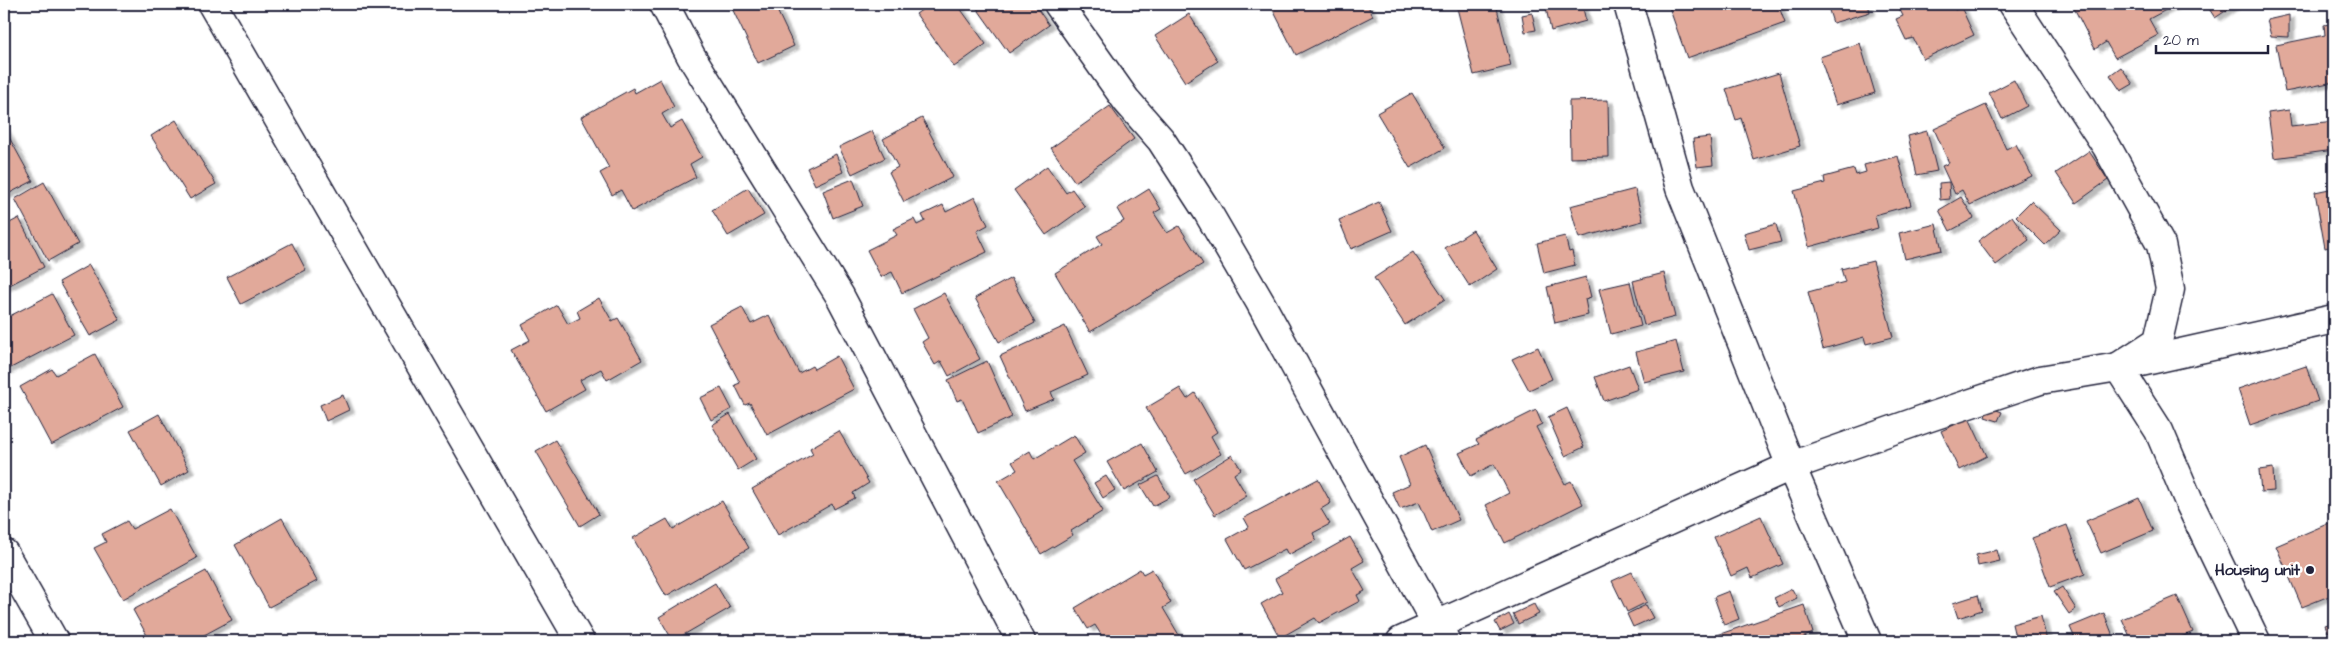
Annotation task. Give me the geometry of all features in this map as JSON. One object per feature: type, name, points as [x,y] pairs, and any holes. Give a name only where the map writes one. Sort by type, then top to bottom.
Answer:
[{"type":"street","points":[[212,4],[580,641]]},
{"type":"street","points":[[664,4],[691,56],[840,296],[1021,641]]},
{"type":"street","points":[[1058,4],[1126,100],[1161,140],[1207,211],[1260,302],[1442,633]]},
{"type":"street","points":[[1628,4],[1680,188],[1791,466],[1867,641]]},
{"type":"street","points":[[2013,4],[2107,147],[2161,245],[2170,289],[2158,341],[2118,366]]},
{"type":"street","points":[[1401,641],[1442,633],[1791,466],[2040,380],[2118,366],[2334,319]]},
{"type":"street","points":[[2118,366],[2160,431],[2190,502],[2256,641]]},
{"type":"street","points":[[4,553],[54,641]]},
{"type":"building","points":[[730,4],[774,4],[794,46],[758,63]]},
{"type":"building","points":[[930,4],[957,4],[986,44],[954,67],[916,14]]},
{"type":"building","points":[[974,4],[1034,4],[1049,25],[1009,53]]},
{"type":"building","points":[[1270,4],[1367,4],[1373,16],[1296,55]]},
{"type":"building","points":[[1456,4],[1496,4],[1511,66],[1474,75]]},
{"type":"building","points":[[1545,4],[1582,4],[1586,21],[1551,31]]},
{"type":"building","points":[[1668,4],[1778,4],[1785,23],[1687,58]]},
{"type":"building","points":[[1827,4],[1868,4],[1870,12],[1833,23]]},
{"type":"building","points":[[1897,4],[1952,4],[1955,10],[1961,7],[1974,35],[1923,59],[1913,38],[1906,40],[1896,19],[1903,16]]},
{"type":"building","points":[[2082,4],[2177,4],[2149,19],[2158,35],[2115,58],[2106,42],[2095,49],[2074,8]]},
{"type":"building","points":[[2206,4],[2236,4],[2215,18]]},
{"type":"building","points":[[1532,13],[1536,30],[1525,32],[1522,15]]},
{"type":"building","points":[[1189,14],[1218,61],[1185,82],[1155,36]]},
{"type":"building","points":[[2289,15],[2289,37],[2271,36],[2267,20]]},
{"type":"building","points":[[2334,23],[2334,82],[2285,92],[2276,45],[2325,35],[2324,25]]},
{"type":"building","points":[[1860,43],[1875,93],[1836,105],[1820,57]]},
{"type":"building","points":[[2121,67],[2133,84],[2121,91],[2110,75]]},
{"type":"building","points":[[1779,73],[1800,146],[1754,160],[1741,118],[1736,120],[1726,89]]},
{"type":"building","points":[[660,79],[674,107],[662,114],[670,128],[682,121],[702,157],[690,164],[696,177],[632,211],[621,190],[612,195],[600,173],[609,168],[581,117],[633,88],[635,93]]},
{"type":"building","points":[[2014,80],[2027,106],[2002,119],[1989,93]]},
{"type":"building","points":[[1412,93],[1445,148],[1410,168],[1377,113]]},
{"type":"building","points":[[1608,100],[1609,157],[1570,158],[1569,101]]},
{"type":"building","points":[[1986,105],[2006,149],[2016,144],[2032,176],[1970,205],[1962,190],[1955,194],[1942,166],[1949,163],[1934,129]]},
{"type":"building","points":[[1110,106],[1134,139],[1075,182],[1051,148]]},
{"type":"building","points":[[2289,110],[2291,126],[2334,121],[2334,150],[2274,158],[2268,113]]},
{"type":"building","points":[[922,118],[953,177],[904,202],[889,172],[898,167],[883,139]]},
{"type":"building","points":[[176,120],[216,184],[190,199],[151,136]]},
{"type":"building","points":[[4,128],[33,181],[4,196]]},
{"type":"building","points":[[872,131],[885,158],[852,174],[839,147]]},
{"type":"building","points":[[1927,131],[1937,171],[1917,175],[1908,136]]},
{"type":"building","points":[[1710,137],[1713,165],[1697,167],[1693,139]]},
{"type":"building","points":[[2089,151],[2108,180],[2076,203],[2056,173]]},
{"type":"building","points":[[836,154],[843,172],[815,185],[807,168]]},
{"type":"building","points":[[1898,156],[1911,205],[1875,215],[1878,228],[1809,247],[1794,191],[1825,183],[1824,177],[1854,169],[1856,175],[1866,172],[1864,165]]},
{"type":"building","points":[[1047,166],[1066,193],[1072,189],[1085,207],[1046,235],[1014,190]]},
{"type":"building","points":[[853,179],[863,206],[833,218],[823,191]]},
{"type":"building","points":[[44,182],[78,244],[48,261],[15,199]]},
{"type":"building","points":[[1949,182],[1950,199],[1940,200],[1939,183]]},
{"type":"building","points":[[748,188],[764,215],[728,236],[712,210]]},
{"type":"building","points":[[2334,188],[2334,246],[2325,248],[2315,192]]},
{"type":"building","points":[[1149,189],[1161,209],[1154,213],[1167,233],[1179,226],[1203,264],[1090,332],[1055,273],[1102,244],[1097,236],[1124,221],[1117,209]]},
{"type":"building","points":[[1635,189],[1643,221],[1579,238],[1570,206]]},
{"type":"building","points":[[975,197],[988,225],[977,231],[987,252],[902,293],[892,272],[881,277],[867,250],[897,235],[893,229],[914,219],[917,225],[925,221],[922,215],[943,205],[946,212]]},
{"type":"building","points":[[1961,197],[1974,218],[1950,231],[1939,210]]},
{"type":"building","points":[[2031,201],[2061,230],[2045,245],[2016,216]]},
{"type":"building","points":[[1379,202],[1392,231],[1351,249],[1339,220]]},
{"type":"building","points":[[2012,216],[2029,240],[1996,265],[1978,241]]},
{"type":"building","points":[[19,218],[44,267],[4,288],[4,226]]},
{"type":"building","points":[[1776,224],[1781,242],[1749,250],[1744,233]]},
{"type":"building","points":[[1936,224],[1942,250],[1905,259],[1899,233]]},
{"type":"building","points":[[1473,230],[1497,269],[1470,287],[1445,248]]},
{"type":"building","points":[[1565,236],[1569,252],[1572,251],[1575,265],[1544,273],[1537,243]]},
{"type":"building","points":[[292,243],[306,270],[241,304],[227,277]]},
{"type":"building","points":[[1413,252],[1445,299],[1405,325],[1374,278]]},
{"type":"building","points":[[1873,261],[1893,337],[1866,344],[1864,337],[1823,349],[1808,292],[1845,282],[1841,269]]},
{"type":"building","points":[[89,265],[120,320],[90,336],[59,282]]},
{"type":"building","points":[[1664,273],[1675,317],[1644,325],[1633,281]]},
{"type":"building","points":[[1586,277],[1591,297],[1585,299],[1588,315],[1555,323],[1547,287]]},
{"type":"building","points":[[1011,278],[1035,323],[999,342],[975,298]]},
{"type":"building","points":[[1630,282],[1641,326],[1611,334],[1599,289]]},
{"type":"building","points":[[944,293],[980,359],[949,376],[941,361],[935,365],[922,342],[928,338],[913,309]]},
{"type":"building","points":[[52,294],[74,335],[5,371],[4,319]]},
{"type":"building","points":[[599,298],[612,321],[618,318],[642,360],[607,380],[601,369],[580,380],[585,389],[546,411],[511,350],[530,340],[522,325],[557,305],[568,324],[580,318],[577,311]]},
{"type":"building","points":[[742,307],[751,324],[769,315],[799,373],[812,366],[814,369],[837,356],[854,389],[767,435],[750,403],[745,405],[735,385],[740,383],[709,324]]},
{"type":"building","points":[[1065,326],[1088,375],[1051,392],[1054,399],[1025,411],[1000,356]]},
{"type":"building","points":[[1676,341],[1684,372],[1644,382],[1636,352]]},
{"type":"building","points":[[1538,347],[1552,379],[1529,390],[1512,359]]},
{"type":"building","points":[[95,354],[123,407],[51,445],[20,387],[52,369],[56,375]]},
{"type":"building","points":[[987,361],[1012,417],[978,433],[962,399],[957,401],[948,380]]},
{"type":"building","points":[[1629,365],[1638,389],[1604,401],[1595,377]]},
{"type":"building","points":[[2306,366],[2318,401],[2250,425],[2238,389]]},
{"type":"building","points":[[721,388],[732,409],[711,420],[700,398]]},
{"type":"building","points":[[1180,388],[1187,399],[1195,393],[1217,432],[1211,436],[1221,454],[1186,474],[1146,408]]},
{"type":"building","points":[[343,395],[349,410],[326,421],[320,405]]},
{"type":"building","points":[[1988,407],[2002,412],[1998,421],[1985,417]]},
{"type":"building","points":[[1567,408],[1584,447],[1565,456],[1548,417]]},
{"type":"building","points":[[1536,410],[1542,424],[1536,427],[1565,484],[1571,481],[1583,504],[1505,543],[1486,505],[1509,493],[1494,464],[1471,476],[1459,453],[1479,444],[1476,440]]},
{"type":"building","points":[[159,414],[189,470],[161,486],[130,430]]},
{"type":"building","points":[[730,414],[756,459],[738,470],[712,425]]},
{"type":"building","points":[[1969,418],[1987,456],[1959,470],[1941,431]]},
{"type":"building","points":[[839,431],[869,483],[853,493],[855,498],[834,509],[832,504],[778,535],[752,489],[813,454],[810,448]]},
{"type":"building","points":[[1074,435],[1085,453],[1072,461],[1103,511],[1071,531],[1073,535],[1041,554],[998,481],[1017,470],[1012,462],[1030,451],[1034,459]]},
{"type":"building","points":[[555,440],[599,514],[580,526],[536,451]]},
{"type":"building","points":[[1142,443],[1158,472],[1124,491],[1107,462]]},
{"type":"building","points":[[1425,445],[1459,520],[1432,532],[1419,502],[1400,509],[1392,492],[1410,484],[1399,457]]},
{"type":"building","points":[[1232,455],[1241,469],[1234,474],[1247,496],[1215,515],[1193,479]]},
{"type":"building","points":[[2273,468],[2274,491],[2261,492],[2259,470]]},
{"type":"building","points":[[1106,476],[1115,490],[1103,498],[1094,483]]},
{"type":"building","points":[[1158,476],[1170,497],[1153,506],[1140,485]]},
{"type":"building","points":[[1318,479],[1331,503],[1321,509],[1330,524],[1313,533],[1316,540],[1288,555],[1285,549],[1244,570],[1227,539],[1249,527],[1244,518]]},
{"type":"building","points":[[2139,498],[2153,531],[2101,553],[2086,521]]},
{"type":"building","points":[[722,501],[749,548],[666,596],[633,538],[667,519],[673,529]]},
{"type":"building","points":[[170,509],[197,558],[123,599],[94,548],[106,542],[102,534],[127,521],[132,529]]},
{"type":"building","points":[[1761,516],[1783,564],[1752,578],[1748,568],[1731,576],[1714,537]]},
{"type":"building","points":[[282,518],[317,581],[269,607],[235,545]]},
{"type":"building","name":"Housing unit","points":[[2334,521],[2334,594],[2302,607],[2276,546]]},
{"type":"building","points":[[2067,525],[2085,574],[2050,587],[2032,538]]},
{"type":"building","points":[[1350,537],[1364,561],[1352,568],[1365,591],[1357,595],[1360,601],[1319,623],[1315,618],[1280,638],[1261,604],[1282,592],[1275,579]]},
{"type":"building","points":[[1997,550],[2000,561],[1978,566],[1976,555]]},
{"type":"building","points":[[1140,569],[1143,574],[1152,569],[1171,603],[1163,608],[1179,635],[1168,641],[1105,641],[1095,625],[1088,629],[1075,608]]},
{"type":"building","points":[[206,571],[232,620],[193,641],[150,641],[133,610]]},
{"type":"building","points":[[1632,572],[1647,602],[1627,612],[1612,581]]},
{"type":"building","points":[[715,583],[730,608],[673,641],[659,617]]},
{"type":"building","points":[[2062,587],[2076,609],[2069,614],[2054,592]]},
{"type":"building","points":[[1792,589],[1797,598],[1779,607],[1774,598]]},
{"type":"building","points":[[1729,591],[1739,619],[1724,625],[1714,597]]},
{"type":"building","points":[[1978,595],[1982,610],[1958,618],[1953,603]]},
{"type":"building","points":[[2177,596],[2193,632],[2172,641],[2132,641],[2122,619]]},
{"type":"building","points":[[1534,604],[1539,614],[1518,624],[1513,614]]},
{"type":"building","points":[[1646,605],[1653,618],[1633,627],[1627,614]]},
{"type":"building","points":[[1804,605],[1813,633],[1802,638],[1803,641],[1700,641]]},
{"type":"building","points":[[2104,613],[2115,641],[2076,641],[2070,627]]},
{"type":"building","points":[[1509,614],[1514,624],[1500,631],[1495,622]]},
{"type":"building","points":[[2041,616],[2047,641],[2016,641],[2012,624]]},
{"type":"building","points":[[2334,622],[2334,641],[2332,641],[2325,625]]},
{"type":"place","name":"Housing unit","points":[[2310,570]]}]
